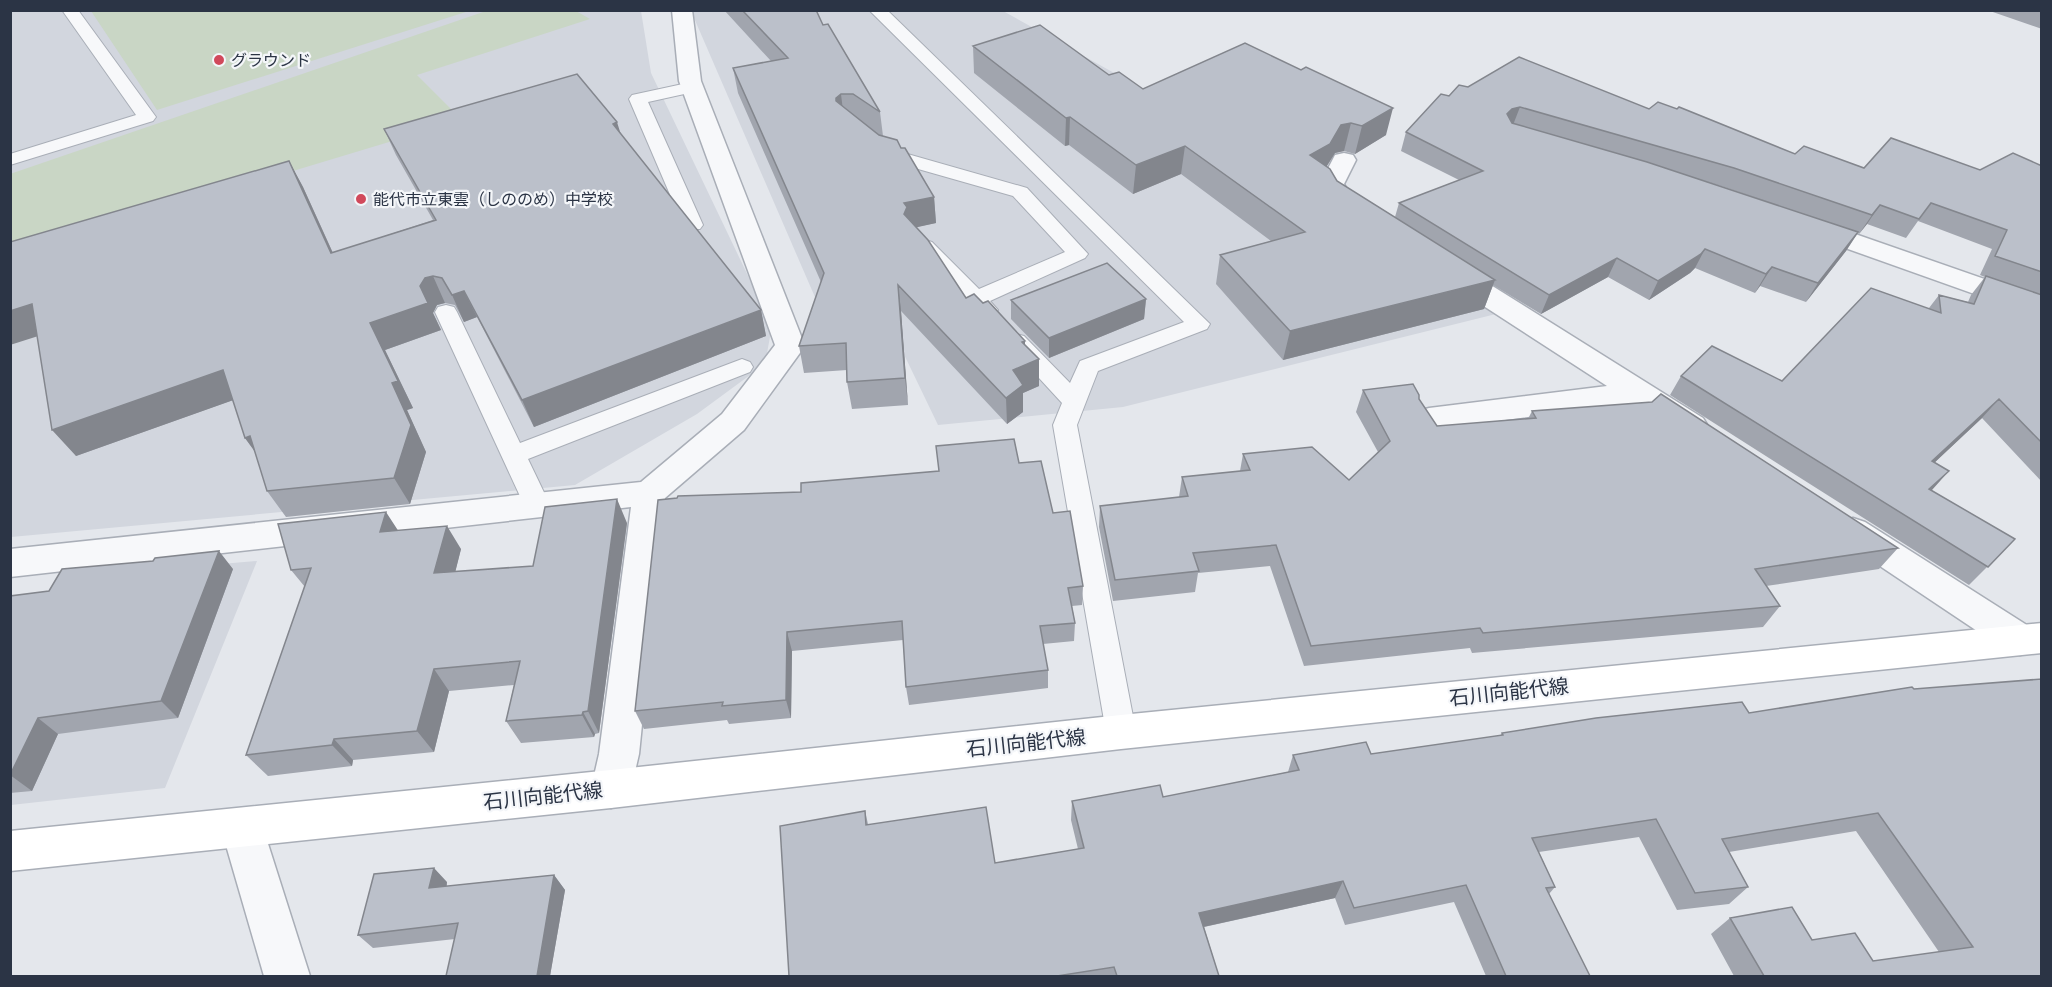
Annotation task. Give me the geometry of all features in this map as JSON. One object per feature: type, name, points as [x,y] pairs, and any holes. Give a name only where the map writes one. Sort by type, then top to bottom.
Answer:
[{"type":"main road","name":"石川向能代線","points":[[10,851],[611,789],[1121,732],[2031,639]]},
{"type":"street","points":[[10,563],[538,507],[649,493],[733,422],[790,346],[692,87],[682,10]]},
{"type":"street","points":[[1344,160],[1332,184],[1341,203],[1381,228]]},
{"type":"street","points":[[1790,220],[1887,252],[2042,309]]},
{"type":"street","points":[[1431,260],[1719,444]]},
{"type":"street","points":[[1429,419],[1639,392]]},
{"type":"street","points":[[611,789],[619,754],[649,493]]},
{"type":"street","points":[[1829,516],[2031,639]]},
{"type":"street","points":[[242,828],[287,976]]},
{"type":"lane","points":[[10,160],[147,117],[70,10]]},
{"type":"lane","points":[[877,10],[1199,324],[1088,366],[1065,425],[1121,732]]},
{"type":"lane","points":[[692,87],[638,99],[693,225]]},
{"type":"lane","points":[[866,137],[890,155],[1020,192],[1078,254],[976,299]]},
{"type":"lane","points":[[918,239],[1074,402]]},
{"type":"lane","points":[[446,312],[538,507]]},
{"type":"lane","points":[[514,455],[742,367]]},
{"type":"shaded area","name":"能代市立東雲（しののめ）中学校","points":[[11,11],[641,11],[651,73],[772,326],[765,364],[697,414],[575,485],[11,537]]},
{"type":"shaded area","points":[[691,11],[1003,11],[1168,103],[1500,313],[1123,407],[938,425],[898,342],[821,311]]},
{"type":"shaded area","points":[[257,561],[165,788],[11,805],[10,691],[68,577]]},
{"type":"green space","name":"グラウンド","points":[[91,11],[469,11],[157,110]]},
{"type":"green space","points":[[486,11],[576,11],[590,19],[417,75],[462,120],[11,256],[10,174]]},
{"type":"building","points":[[742,10],[816,10],[823,25],[828,24],[880,112],[853,94],[841,94],[836,101],[879,135],[897,140],[901,148],[905,148],[934,197],[904,203],[907,207],[904,214],[928,240],[966,298],[974,294],[983,303],[988,301],[1039,359],[1013,370],[1023,385],[1006,398],[898,285],[905,378],[847,382],[846,343],[799,346],[824,273],[733,68],[788,58]]},
{"type":"building","points":[[1040,25],[1109,75],[1119,72],[1143,89],[1245,43],[1301,70],[1306,67],[1393,108],[1362,126],[1351,123],[1341,125],[1330,144],[1310,155],[1330,169],[1337,181],[1495,280],[1290,331],[1220,255],[1305,232],[1185,146],[1136,165],[1070,117],[1066,118],[973,46]]},
{"type":"building","points":[[1519,57],[1649,109],[1658,102],[1677,109],[1679,107],[1795,154],[1804,146],[1864,168],[1891,138],[1980,170],[2013,153],[2042,166],[2042,272],[1995,256],[2007,230],[1931,203],[1919,219],[1880,205],[1872,215],[1734,168],[1520,107],[1512,109],[1507,114],[1512,123],[1647,162],[1858,232],[1818,283],[1772,267],[1766,274],[1705,249],[1701,254],[1658,281],[1617,258],[1549,295],[1399,203],[1483,171],[1406,132],[1441,94],[1449,96],[1459,85],[1468,87]]},
{"type":"building","points":[[577,74],[617,122],[613,124],[761,310],[522,400],[464,291],[452,295],[442,278],[433,276],[425,278],[420,286],[428,303],[370,323],[398,381],[392,383],[411,425],[394,478],[267,491],[250,436],[245,438],[223,370],[52,430],[32,304],[10,311],[10,242],[289,161],[331,253],[436,220],[384,129]]},
{"type":"building","points":[[1107,263],[1146,299],[1049,338],[1011,300]]},
{"type":"building","points":[[1986,276],[2042,295],[2042,443],[1999,399],[1932,461],[1949,471],[1929,489],[2015,539],[1988,567],[1681,376],[1712,346],[1782,381],[1871,288],[1941,313],[1939,295],[1974,304]]},
{"type":"building","points":[[1413,384],[1419,399],[1437,426],[1536,418],[1532,411],[1652,402],[1661,394],[1898,548],[1755,569],[1780,606],[1483,633],[1480,628],[1311,646],[1276,545],[1193,553],[1199,571],[1115,580],[1100,506],[1188,496],[1182,477],[1250,470],[1243,454],[1312,447],[1349,480],[1390,441],[1363,390]]},
{"type":"building","points":[[1014,439],[1019,463],[1041,461],[1053,513],[1070,511],[1083,586],[1068,588],[1075,623],[1040,626],[1048,670],[906,687],[902,621],[787,632],[786,700],[722,706],[723,702],[635,711],[658,500],[678,496],[801,492],[801,483],[939,471],[936,446]]},
{"type":"building","points":[[617,499],[588,711],[583,712],[582,715],[506,721],[520,661],[434,669],[417,731],[334,739],[332,745],[246,755],[311,568],[291,570],[278,524],[386,512],[380,532],[447,526],[434,573],[533,566],[545,507]]},
{"type":"building","points":[[219,551],[161,701],[38,718],[10,775],[10,596],[49,591],[62,569],[153,561],[155,558]]},
{"type":"building","points":[[2042,679],[2042,976],[1764,976],[1730,918],[1792,907],[1812,940],[1855,933],[1873,961],[1973,947],[1878,813],[1722,839],[1748,887],[1695,893],[1656,819],[1532,838],[1555,887],[1546,888],[1590,976],[1506,976],[1466,885],[1354,908],[1343,881],[1199,913],[1219,976],[1117,976],[1114,967],[1057,976],[789,976],[780,826],[865,811],[866,825],[986,807],[995,863],[1084,848],[1072,801],[1160,785],[1163,797],[1299,770],[1293,755],[1366,742],[1371,754],[1503,735],[1502,733],[1596,718],[1742,702],[1749,713],[1912,687],[1914,689]]},
{"type":"building","points":[[434,868],[429,888],[554,875],[537,976],[446,976],[458,923],[358,935],[374,874]]},
{"type":"place","name":"グラウンド","points":[[219,60]]},
{"type":"place","name":"能代市立東雲（しののめ）中学校","points":[[361,199]]}]
